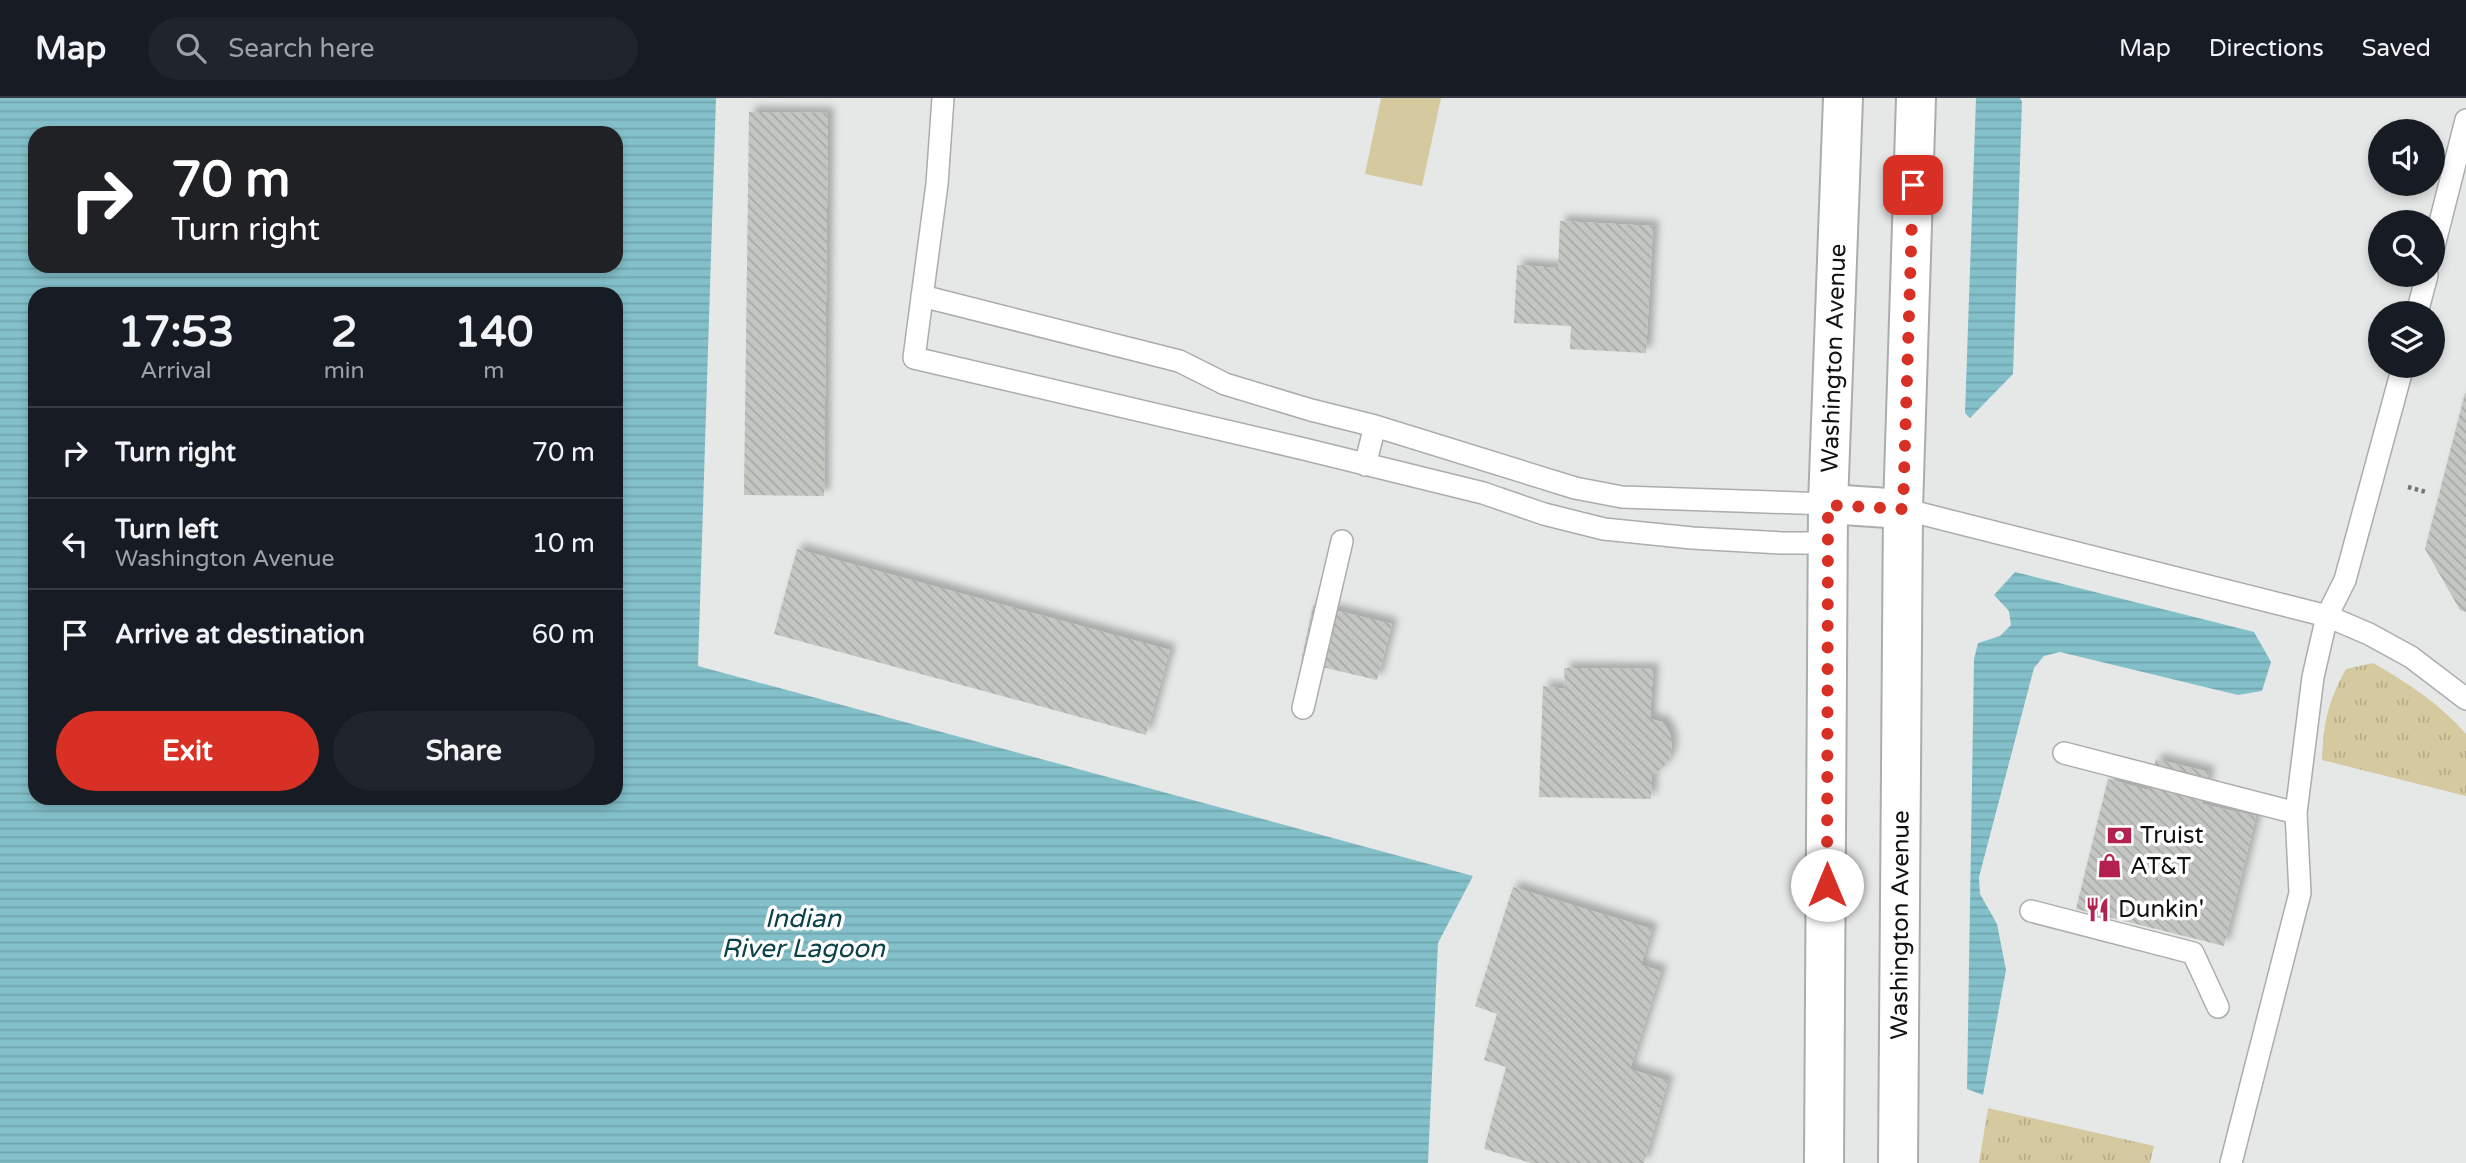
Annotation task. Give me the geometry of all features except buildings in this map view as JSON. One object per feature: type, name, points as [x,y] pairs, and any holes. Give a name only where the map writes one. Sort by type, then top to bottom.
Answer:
[{"type":"main road","name":"Washington Avenue","points":[[1824,1163],[1828,505],[1843,98]]},
{"type":"main road","name":"Washington Avenue","points":[[1898,1163],[1903,509],[1916,98]]},
{"type":"main road","points":[[1828,505],[1903,509]]},
{"type":"lane","points":[[943,98],[937,184],[914,358],[1483,494],[1544,514],[1604,529],[1692,538],[1828,543]]},
{"type":"lane","points":[[2443,210],[2466,120]]},
{"type":"lane","points":[[922,296],[1179,361],[1225,384],[1375,426],[1575,488],[1622,497],[1828,505]]},
{"type":"lane","points":[[2231,1163],[2300,893],[2296,813],[2313,677],[2328,616],[2345,580],[2400,378]]},
{"type":"lane","points":[[1365,465],[1375,426]]},
{"type":"lane","points":[[1483,494],[1489,460]]},
{"type":"lane","points":[[1903,509],[2328,616],[2411,657],[2466,699]]},
{"type":"lane","points":[[1303,708],[1342,541]]},
{"type":"lane","points":[[2064,753],[2296,813]]},
{"type":"lane","points":[[2031,911],[2193,953],[2218,1007]]},
{"type":"path","points":[[2408,487],[2426,492]]},
{"type":"green space","points":[[1381,98],[1441,98],[1422,186],[1365,174]]},
{"type":"green space","points":[[2373,663],[2422,694],[2466,734],[2466,796],[2322,760],[2328,713],[2346,669]]},
{"type":"green space","points":[[1988,1108],[2154,1146],[2150,1163],[1979,1163]]},
{"type":"water","name":"Indian River Lagoon","points":[[0,98],[716,98],[698,666],[1473,876],[1438,943],[1428,1163],[0,1163]]},
{"type":"water","points":[[1976,98],[2020,98],[2022,102],[2013,374],[1970,418],[1965,413]]},
{"type":"water","points":[[2015,572],[2254,632],[2271,662],[2262,691],[2238,695],[2060,652],[2044,656],[2034,668],[1979,877],[1980,894],[1997,924],[2006,970],[1983,1095],[1967,1089],[1974,659],[1978,643],[2000,636],[2011,625],[2009,611],[1994,595]]},
{"type":"place","name":"Truist","points":[[2120,835]]},
{"type":"place","name":"AT&T","points":[[2110,866]]},
{"type":"place","name":"Dunkin'","points":[[2098,909]]},
{"type":"route","points":[[1827,885],[1828,505],[1903,509],[1913,185]]}]
